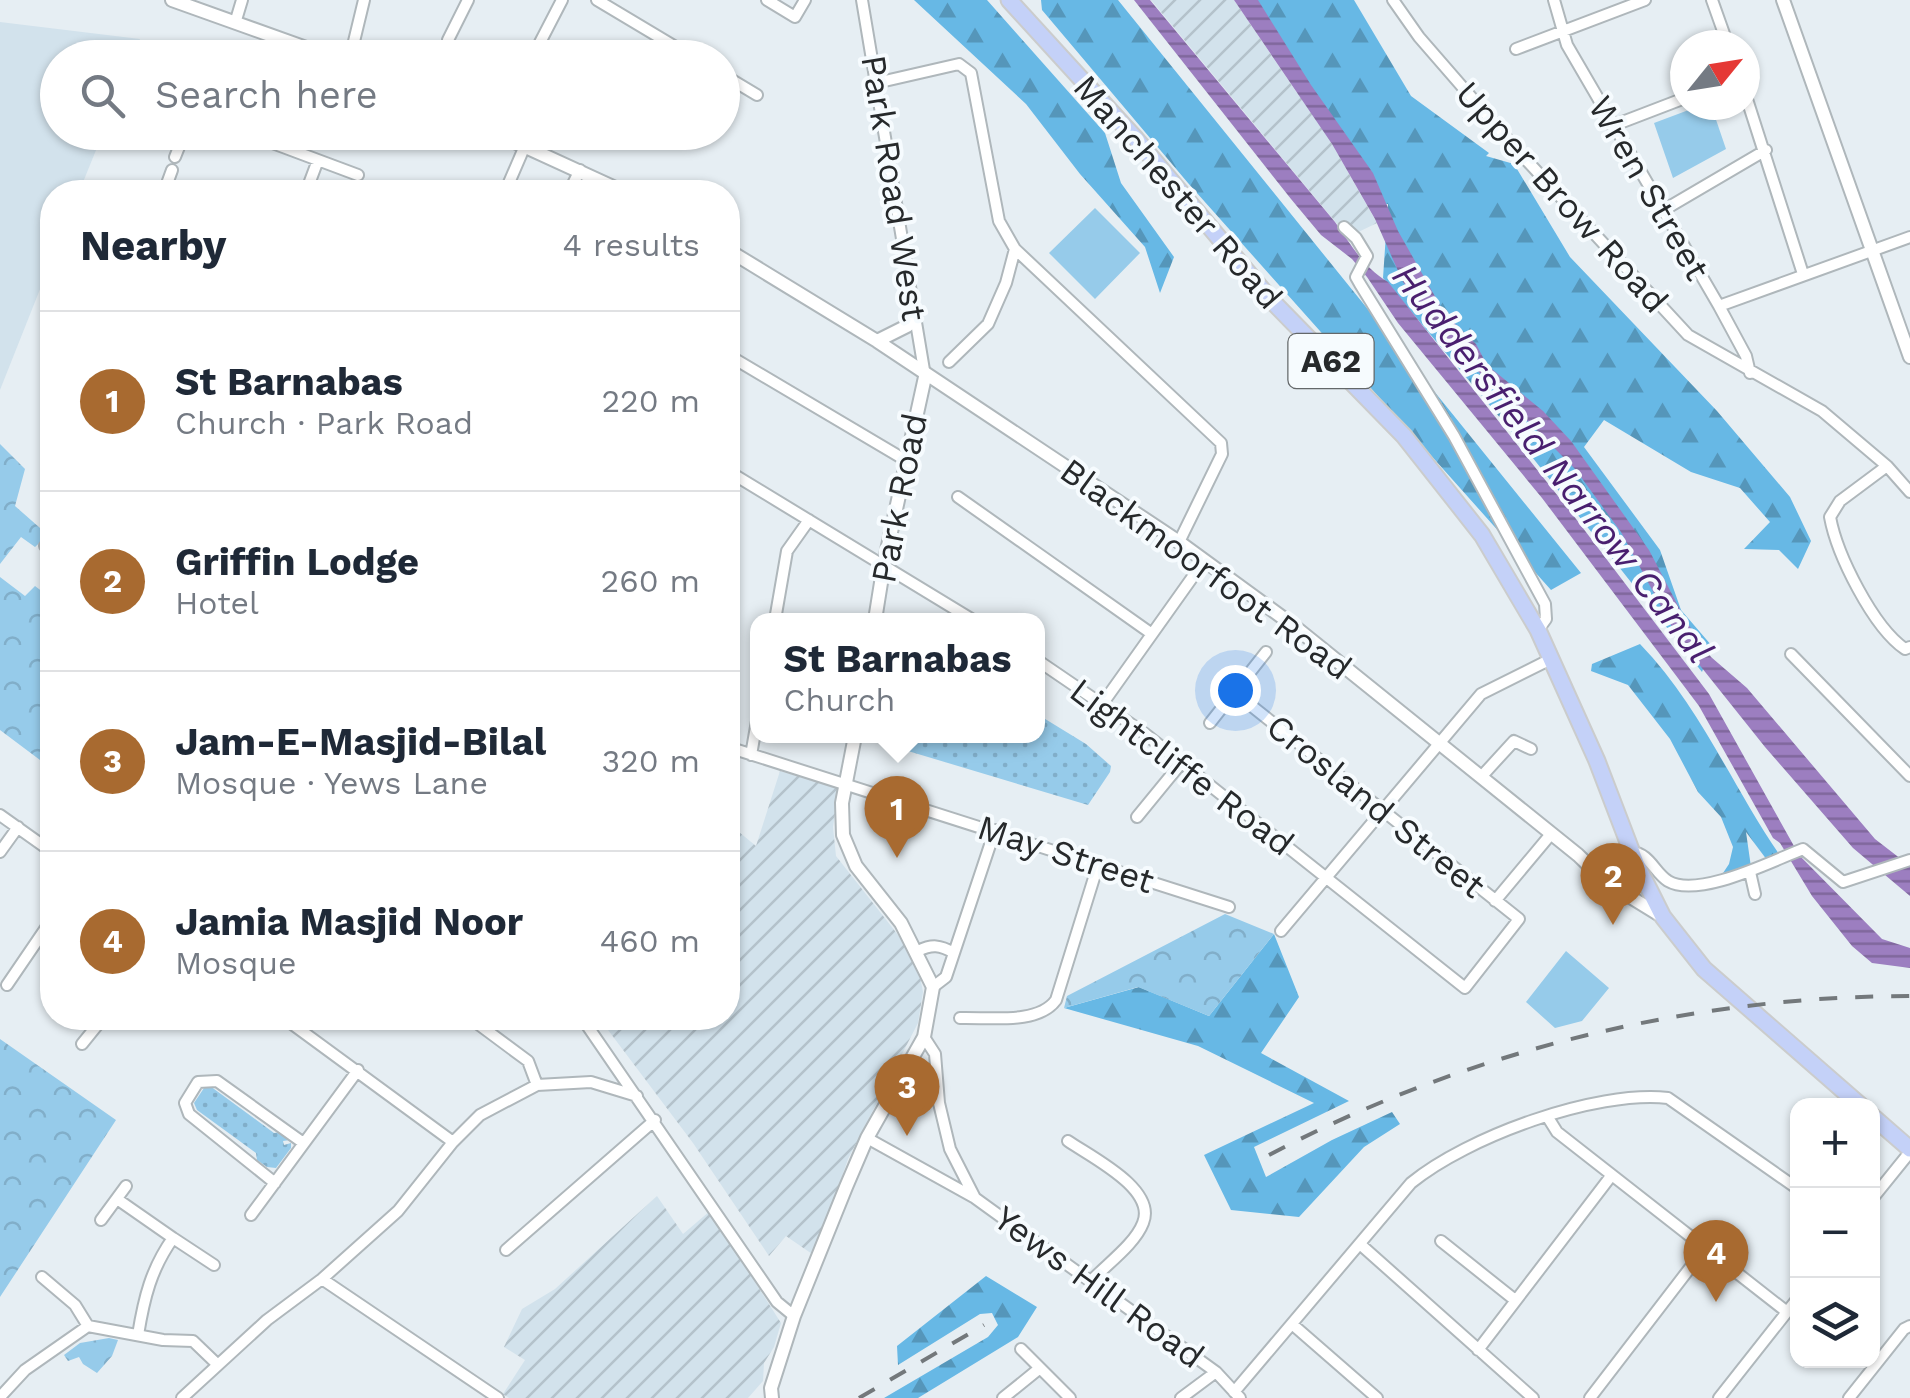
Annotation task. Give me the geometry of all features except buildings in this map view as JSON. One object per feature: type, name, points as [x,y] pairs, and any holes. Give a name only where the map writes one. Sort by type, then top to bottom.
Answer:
[{"type":"main road","name":"Manchester Road","points":[[1009,0],[1136,140],[1272,300],[1413,448],[1482,536],[1538,630],[1597,762],[1634,858],[1663,917],[1704,969],[1851,1098]]},
{"type":"main road","points":[[1880,1123],[1910,1150]]},
{"type":"street","points":[[172,0],[288,40]]},
{"type":"street","points":[[236,20],[242,0]]},
{"type":"street","points":[[354,40],[364,0]]},
{"type":"street","points":[[448,40],[468,0]]},
{"type":"street","points":[[541,40],[562,0]]},
{"type":"street","points":[[597,0],[664,40]]},
{"type":"street","points":[[767,0],[795,17],[805,0]]},
{"type":"street","name":"Park Road West","points":[[862,0],[926,377]]},
{"type":"street","name":"Upper Brow Road","points":[[1393,0],[1454,78],[1688,336],[1750,374],[1822,410],[1910,492]]},
{"type":"street","name":"Wren Street","points":[[1554,0],[1567,45],[1719,306],[1746,356],[1750,374]]},
{"type":"street","points":[[1516,49],[1645,0]]},
{"type":"street","points":[[1712,0],[1723,30]]},
{"type":"street","points":[[1783,0],[1873,250],[1904,318],[1910,357]]},
{"type":"street","points":[[876,83],[959,64],[971,73],[999,221],[1015,249],[1221,443],[1222,454],[1179,542]]},
{"type":"street","points":[[740,85],[757,95]]},
{"type":"street","points":[[1612,126],[1670,104]]},
{"type":"street","points":[[1755,120],[1804,274]]},
{"type":"street","points":[[175,157],[178,150]]},
{"type":"street","points":[[291,150],[358,175]]},
{"type":"street","points":[[510,180],[523,150]]},
{"type":"street","points":[[529,150],[600,180]]},
{"type":"street","points":[[1662,210],[1766,150]]},
{"type":"street","points":[[310,180],[318,160]]},
{"type":"street","points":[[168,180],[172,170]]},
{"type":"street","points":[[575,180],[580,170]]},
{"type":"street","points":[[1344,227],[1367,256],[1360,284],[1454,436],[1544,604],[1546,620],[1538,630]]},
{"type":"street","points":[[1719,306],[1910,237]]},
{"type":"street","points":[[949,362],[988,324],[1006,283],[1015,249]]},
{"type":"street","name":"Blackmoorfoot Road","points":[[740,257],[876,341],[1179,542],[1290,623],[1606,882],[1663,917]]},
{"type":"street","points":[[876,341],[916,318]]},
{"type":"street","points":[[740,362],[906,461]]},
{"type":"street","name":"Park Road","points":[[876,613],[926,377]]},
{"type":"street","points":[[1886,466],[1840,501],[1830,517],[1837,542],[1867,603],[1895,642],[1905,649],[1910,647]]},
{"type":"street","points":[[740,480],[962,613]]},
{"type":"street","points":[[958,498],[1152,634]]},
{"type":"street","points":[[776,613],[787,550],[809,520]]},
{"type":"street","points":[[1103,702],[1204,562]]},
{"type":"street","points":[[1210,723],[1266,652]]},
{"type":"street","points":[[1791,654],[1910,776]]},
{"type":"street","points":[[1280,932],[1481,694],[1550,659]]},
{"type":"street","name":"Lightcliffe Road","points":[[1045,665],[1103,702],[1182,762],[1465,988],[1518,919]]},
{"type":"street","name":"Crosland Street","points":[[1234,692],[1518,919]]},
{"type":"street","points":[[1481,777],[1514,741],[1531,749]]},
{"type":"street","points":[[751,754],[753,743]]},
{"type":"street","points":[[769,1395],[794,1316],[868,1138],[924,1037],[933,987],[902,923],[856,866],[843,835],[854,743]]},
{"type":"street","name":"May Street","points":[[740,750],[1229,907]]},
{"type":"street","points":[[1137,816],[1182,762]]},
{"type":"street","points":[[0,815],[40,843]]},
{"type":"street","points":[[0,852],[18,827]]},
{"type":"street","points":[[933,987],[946,977],[995,830]]},
{"type":"street","points":[[1495,900],[1551,834]]},
{"type":"street","points":[[1606,882],[1621,879],[1634,858],[1643,854],[1666,880],[1680,886],[1750,872],[1799,850],[1810,852],[1840,882],[1910,860]]},
{"type":"street","points":[[960,1018],[1036,1015],[1049,1010],[1056,1000],[1098,865]]},
{"type":"street","points":[[1750,872],[1755,894]]},
{"type":"street","points":[[7,985],[40,937]]},
{"type":"street","points":[[918,951],[942,946],[954,954]]},
{"type":"street","points":[[82,1044],[93,1030]]},
{"type":"street","points":[[301,1030],[453,1142]]},
{"type":"street","points":[[486,1030],[528,1061],[537,1085]]},
{"type":"street","points":[[590,1030],[777,1302],[794,1316]]},
{"type":"street","name":"Yews Hill Road","points":[[924,1037],[935,1054],[939,1103],[950,1149],[975,1198],[1216,1372],[1237,1395]]},
{"type":"street","points":[[251,1214],[358,1070]]},
{"type":"street","points":[[275,1183],[189,1114],[184,1103],[198,1082],[217,1081],[302,1142]]},
{"type":"street","points":[[182,1398],[267,1320],[322,1280],[398,1211],[480,1115],[537,1085],[591,1082],[637,1096]]},
{"type":"street","points":[[1237,1395],[1411,1183],[1427,1169],[1522,1124],[1635,1098],[1668,1098],[1797,1188]]},
{"type":"street","points":[[1547,1116],[1556,1132],[1787,1312]]},
{"type":"street","points":[[506,1250],[655,1120]]},
{"type":"street","points":[[868,1138],[975,1198]]},
{"type":"street","points":[[1068,1141],[1120,1176],[1142,1198],[1145,1209],[1145,1220],[1137,1232],[1090,1281]]},
{"type":"street","points":[[1880,1189],[1910,1150]]},
{"type":"street","points":[[1478,1350],[1611,1176]]},
{"type":"street","points":[[101,1220],[126,1186]]},
{"type":"street","points":[[117,1199],[214,1265]]},
{"type":"street","points":[[138,1335],[145,1291],[157,1260],[172,1238]]},
{"type":"street","points":[[1441,1241],[1515,1300]]},
{"type":"street","points":[[1360,1245],[1532,1398]]},
{"type":"street","points":[[1590,1398],[1706,1247]]},
{"type":"street","points":[[42,1277],[75,1304],[88,1326]]},
{"type":"street","points":[[322,1280],[498,1398]]},
{"type":"street","points":[[1718,1398],[1790,1308]]},
{"type":"street","points":[[1292,1324],[1376,1398]]},
{"type":"street","points":[[0,1398],[26,1370],[88,1326],[192,1340],[218,1365]]},
{"type":"street","points":[[1849,1398],[1904,1328],[1910,1326]]},
{"type":"street","points":[[1021,1349],[1070,1398]]},
{"type":"street","points":[[1003,1398],[1040,1368]]},
{"type":"street","name":"Yews Hill Road","points":[[1181,1398],[1216,1372]]},
{"type":"shaded area","points":[[1134,0],[1150,0],[1335,222],[1358,255],[1388,282],[1709,694],[1799,855],[1882,939],[1910,948],[1910,968],[1872,963],[1852,946],[1773,838],[1699,706],[1542,498],[1398,323],[1367,277],[1352,259],[1321,235]]},
{"type":"shaded area","points":[[1151,0],[1234,0],[1297,93],[1303,93],[1377,223],[1348,237]]},
{"type":"shaded area","points":[[1234,0],[1258,0],[1373,173],[1398,231],[1445,314],[1476,344],[1487,365],[1543,411],[1571,441],[1649,550],[1686,621],[1711,657],[1747,688],[1875,839],[1910,866],[1910,896],[1853,848],[1765,747],[1678,638],[1621,532],[1575,469],[1447,340],[1403,282],[1375,219],[1332,144]]},
{"type":"shaded area","points":[[0,22],[140,39],[40,40],[40,150],[96,150],[84,180],[40,180],[40,289],[0,390]]},
{"type":"shaded area","points":[[780,771],[839,788],[833,827],[836,856],[902,940],[918,966],[923,992],[918,1023],[848,1159],[815,1256],[786,1236],[769,1256],[693,1143],[608,1030],[740,1030],[740,833],[756,846]]},
{"type":"shaded area","points":[[657,1196],[683,1234],[710,1211],[781,1323],[764,1363],[763,1381],[748,1398],[509,1398],[503,1394],[525,1360],[504,1347],[522,1309],[555,1289]]},
{"type":"green space","points":[[914,0],[987,0],[1105,133],[1121,183],[1174,257],[1160,293],[1145,247],[1080,174],[1026,104]]},
{"type":"green space","points":[[1041,0],[1118,0],[1581,573],[1551,590],[1188,183],[1042,10]]},
{"type":"green space","points":[[1250,0],[1354,0],[1411,96],[1489,153],[1486,156],[1514,164],[1570,257],[1717,411],[1790,497],[1811,541],[1798,569],[1779,550],[1744,549],[1770,522],[1740,488],[1691,472],[1604,420],[1584,447],[1660,550],[1681,610],[1712,646],[1702,672],[1517,438],[1383,278],[1388,204],[1383,205]]},
{"type":"green space","points":[[1670,117],[1716,120],[1726,149],[1673,178],[1654,123]]},
{"type":"green space","points":[[1095,208],[1140,253],[1095,299],[1049,253]]},
{"type":"green space","points":[[0,444],[25,469],[15,506],[40,528],[40,542],[35,547],[21,537],[0,564]]},
{"type":"green space","points":[[0,577],[25,596],[35,586],[40,590],[40,760],[0,730]]},
{"type":"green space","points":[[1640,644],[1698,719],[1779,854],[1767,860],[1746,832],[1751,867],[1723,873],[1733,847],[1721,817],[1698,792],[1670,739],[1628,685],[1591,671],[1592,664]]},
{"type":"green space","points":[[1045,719],[1086,744],[1111,766],[1088,805],[908,751],[910,743],[1045,743]]},
{"type":"green space","points":[[1225,914],[1274,934],[1209,1016],[1138,987],[1064,1008],[1067,996]]},
{"type":"green space","points":[[1274,934],[1299,997],[1261,1053],[1349,1101],[1254,1147],[1266,1177],[1392,1112],[1400,1124],[1364,1147],[1299,1217],[1231,1210],[1204,1155],[1314,1103],[1198,1046],[1064,1008],[1139,987],[1209,1016]]},
{"type":"green space","points":[[1566,951],[1609,988],[1582,1021],[1555,1028],[1526,1002]]},
{"type":"green space","points":[[0,1039],[116,1120],[0,1297]]},
{"type":"green space","points":[[210,1086],[274,1133],[281,1132],[290,1140],[283,1141],[284,1145],[291,1143],[291,1148],[276,1168],[257,1160],[256,1153],[197,1110],[194,1103]]},
{"type":"green space","points":[[986,1276],[1037,1307],[1018,1337],[918,1398],[884,1398],[988,1337],[998,1325],[992,1313],[980,1314],[898,1365],[897,1346]]},
{"type":"green space","points":[[118,1340],[112,1356],[97,1373],[79,1357],[68,1361],[64,1355],[80,1343]]},
{"type":"railway","points":[[1269,1155],[1420,1087],[1499,1059],[1580,1037],[1744,1006],[1910,996]]},
{"type":"railway","points":[[859,1398],[984,1325]]},
{"type":"place","name":"St Barnabas","points":[[897,858]]},
{"type":"place","name":"Griffin Lodge","points":[[1613,925]]},
{"type":"place","name":"Jam-E-Masjid-Bilal","points":[[907,1136]]},
{"type":"place","name":"Jamia Masjid Noor","points":[[1716,1302]]},
{"type":"water label","name":"Huddersfield Narrow Canal","points":[[1553,463]]}]
